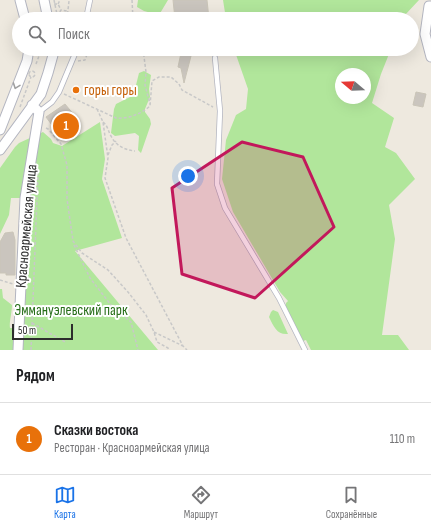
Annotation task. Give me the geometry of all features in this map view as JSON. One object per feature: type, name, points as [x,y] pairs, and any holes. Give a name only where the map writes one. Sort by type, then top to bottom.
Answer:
[{"type":"street","points":[[20,0],[23,12]]},
{"type":"street","points":[[44,0],[47,12]]},
{"type":"street","points":[[430,6],[425,34],[431,57]]},
{"type":"street","points":[[0,130],[28,56]]},
{"type":"street","points":[[0,150],[40,94],[52,56]]},
{"type":"street","points":[[32,105],[39,112]]},
{"type":"street","name":"Красноармейская улица","points":[[18,350],[25,198],[39,112]]},
{"type":"lane","points":[[87,12],[90,0]]},
{"type":"lane","points":[[39,112],[52,102],[59,92],[74,56]]},
{"type":"lane","points":[[215,58],[220,112],[217,184],[225,208],[279,298],[305,350]]},
{"type":"path","points":[[54,0],[56,12]]},
{"type":"path","points":[[58,4],[60,0]]},
{"type":"path","points":[[58,4],[61,10],[68,11],[68,0]]},
{"type":"path","points":[[132,0],[133,12]]},
{"type":"path","points":[[72,63],[85,60],[86,56]]},
{"type":"path","points":[[144,56],[146,72],[144,85],[150,104]]},
{"type":"path","points":[[20,106],[31,77]]},
{"type":"path","points":[[59,92],[116,118],[125,118],[146,110],[150,106],[152,81],[159,78],[171,77],[179,84],[182,90],[195,98],[203,100],[220,112]]},
{"type":"path","points":[[97,109],[103,122],[108,158]]},
{"type":"path","points":[[103,122],[107,126],[111,137],[122,148],[135,151]]},
{"type":"path","points":[[48,129],[61,144],[67,165],[67,200],[72,241],[90,278],[111,305],[131,322],[138,350]]},
{"type":"path","points":[[116,141],[112,145],[108,158],[105,178],[126,238],[183,346],[187,350]]},
{"type":"path","points":[[31,350],[38,170]]},
{"type":"path","points":[[72,241],[82,253],[108,270],[128,292],[146,315],[157,342],[169,350]]},
{"type":"path","points":[[0,280],[21,286]]},
{"type":"path","points":[[32,323],[65,342]]},
{"type":"path","points":[[154,332],[183,346]]},
{"type":"highlighted area","points":[[242,142],[303,157],[334,227],[255,298],[182,274],[172,188]]},
{"type":"green space","points":[[138,0],[168,0],[161,12],[148,12],[137,7]]},
{"type":"green space","points":[[223,0],[419,0],[408,12],[225,12]]},
{"type":"green space","points":[[236,56],[388,56],[372,103],[394,118],[385,147],[396,153],[415,179],[389,205],[395,239],[382,335],[398,335],[409,350],[311,350],[306,340],[303,341],[285,309],[288,301],[280,292],[233,212],[222,179],[226,140],[236,115],[246,109],[248,89]]},
{"type":"green space","points":[[144,71],[151,75],[149,89],[150,97],[145,112],[150,119],[151,124],[141,153],[138,150],[139,136],[135,133],[115,136],[111,133],[116,104],[130,97],[134,93],[139,73]]},
{"type":"green space","name":"Эммануэлевский парк","points":[[100,122],[105,159],[102,179],[122,238],[75,251],[158,350],[0,350],[0,289],[2,289],[3,298],[12,305],[10,328],[15,328],[22,320],[29,228],[28,198],[11,198],[9,215],[0,234],[0,168],[19,143],[43,132],[51,139],[53,143],[62,146]]},
{"type":"green space","points":[[273,310],[278,312],[288,334],[278,332],[274,327],[269,317]]},
{"type":"building","points":[[173,0],[207,0],[208,12],[174,12]]},
{"type":"building","points":[[180,56],[191,56],[184,83],[181,68],[178,67]]},
{"type":"building","points":[[416,92],[426,94],[423,107],[413,105]]},
{"type":"building","points":[[65,104],[79,121],[71,128],[74,131],[63,140],[46,117]]},
{"type":"building","points":[[13,232],[15,240],[15,275],[6,275],[6,273],[0,273],[0,242],[5,233]]},
{"type":"place","name":"горы горы","points":[[76,90]]},
{"type":"place","name":"Сказки востока","points":[[66,126]]}]
